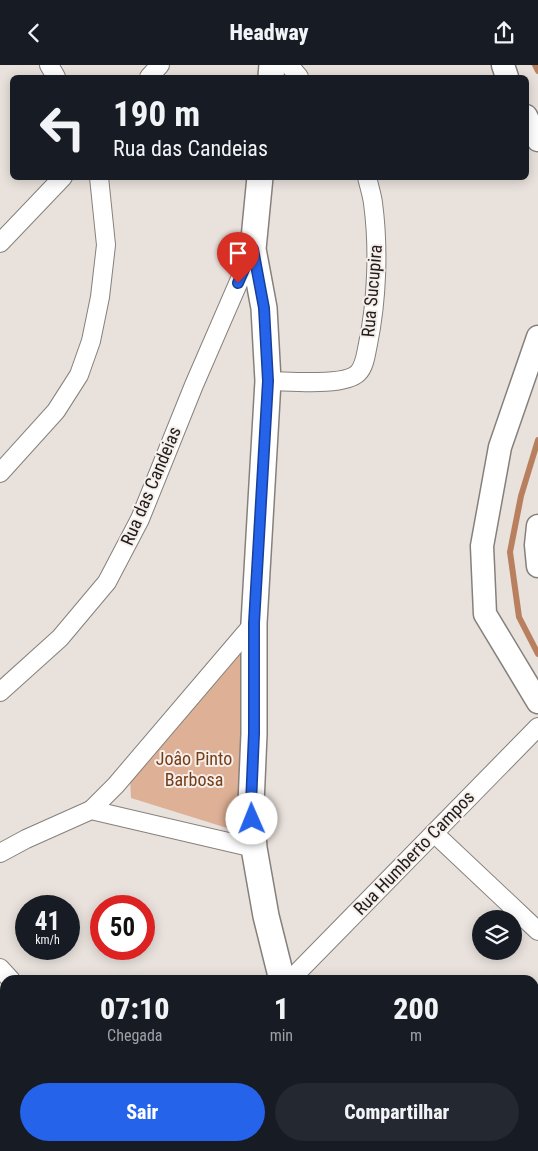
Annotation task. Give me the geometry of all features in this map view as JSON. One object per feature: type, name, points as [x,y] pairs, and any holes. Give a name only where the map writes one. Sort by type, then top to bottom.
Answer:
[{"type":"main road","points":[[260,180],[253,249],[264,308],[268,381],[254,623],[254,733],[251,804],[254,848],[266,916],[281,975]]},
{"type":"street","points":[[151,75],[160,65]]},
{"type":"street","points":[[289,65],[297,75]]},
{"type":"street","points":[[529,122],[538,140]]},
{"type":"street","points":[[0,243],[60,180]]},
{"type":"street","points":[[0,473],[56,411],[79,375],[91,341],[100,297],[106,245],[99,180]]},
{"type":"street","name":"Rua Sucupira","points":[[268,381],[319,382],[350,378],[358,372],[365,360],[372,322],[376,273],[376,237],[373,202],[368,180]]},
{"type":"street","name":"Rua das Candeias","points":[[0,692],[60,637],[107,582],[140,519],[194,385],[253,249]]},
{"type":"street","points":[[538,337],[500,447],[482,546],[485,613],[538,703]]},
{"type":"street","points":[[538,526],[536,545],[538,566]]},
{"type":"street","points":[[0,853],[26,839],[91,811],[116,785],[254,623]]},
{"type":"street","name":"Rua Humberto Campos","points":[[295,975],[538,727]]},
{"type":"street","points":[[91,811],[254,848]]},
{"type":"street","points":[[434,833],[538,931]]},
{"type":"green space","name":"Joâo Pinto Barbosa","points":[[248,643],[240,785],[240,832],[131,798],[130,777]]},
{"type":"waterway","points":[[535,65],[538,71]]},
{"type":"waterway","points":[[538,440],[521,496],[510,552],[519,617],[538,654]]},
{"type":"route","points":[[238,283],[253,249],[264,308],[268,381],[254,623],[252,819]]}]
